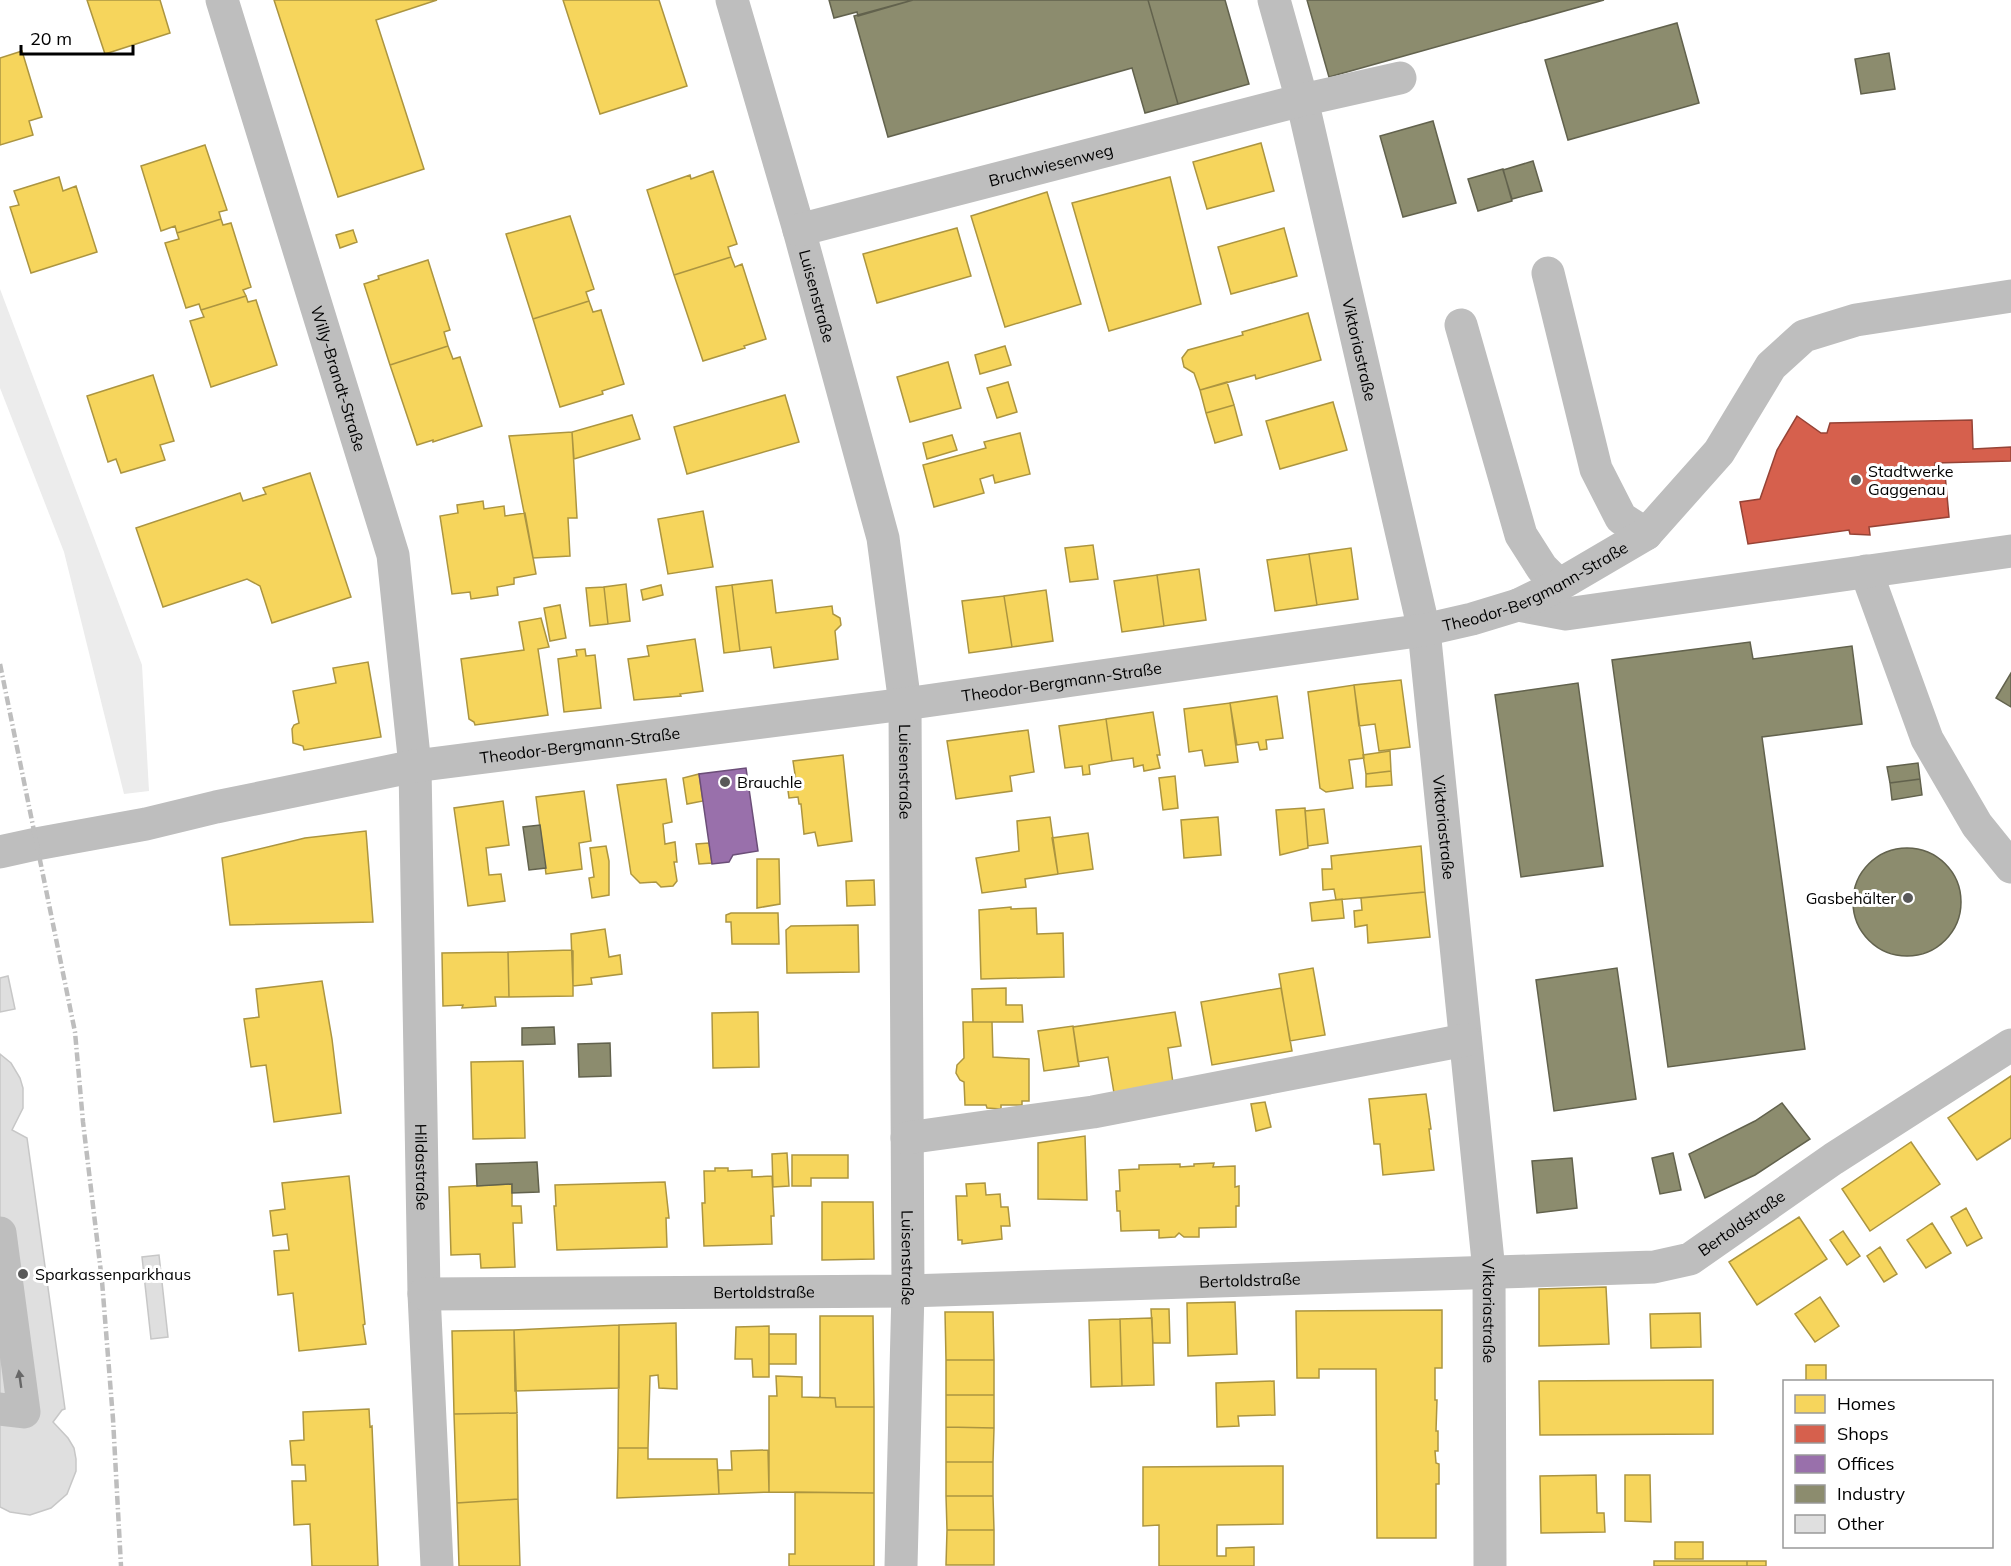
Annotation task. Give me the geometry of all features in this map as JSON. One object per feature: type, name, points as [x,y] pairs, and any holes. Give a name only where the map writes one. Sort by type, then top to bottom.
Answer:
[{"type":"street","name":"Willy-Brandt-Straße","points":[[222,0],[393,555],[415,766]]},
{"type":"street","name":"Luisenstraße","points":[[732,0],[799,230],[884,538],[905,704],[908,1291],[901,1566]]},
{"type":"street","name":"Viktoriastraße","points":[[1274,0],[1302,100],[1424,630],[1489,1271],[1490,1566]]},
{"type":"street","name":"Bruchwiesenweg","points":[[799,230],[1302,100],[1400,78]]},
{"type":"street","points":[[1548,273],[1596,469],[1622,518],[1646,534]]},
{"type":"street","name":"Theodor-Bergmann-Straße","points":[[0,852],[146,824],[216,807],[415,766],[905,704],[1424,630],[1472,619],[1518,605],[1559,585],[1646,534],[1719,452],[1771,366],[1804,336],[1856,320],[2011,296]]},
{"type":"street","points":[[1461,325],[1521,535],[1542,568],[1559,585]]},
{"type":"street","points":[[1518,605],[1566,614],[2011,551]]},
{"type":"street","points":[[1866,571],[1927,739],[1977,825],[2011,867]]},
{"type":"street","name":"Hildastraße","points":[[415,766],[424,1294],[437,1566]]},
{"type":"street","points":[[907,1138],[1093,1112],[1465,1040]]},
{"type":"street","name":"Bertoldstraße","points":[[424,1294],[908,1291],[1654,1267],[1690,1259],[1833,1159],[2011,1045]]},
{"type":"street","points":[[0,1233],[24,1412],[0,1409]]},
{"type":"shaded area","points":[[0,289],[142,665],[149,791],[124,794],[64,552],[0,388]]},
{"type":"building: Homes","points":[[87,0],[160,0],[170,33],[105,54]]},
{"type":"building: Homes","points":[[274,0],[437,0],[376,20],[424,169],[338,197]]},
{"type":"building: Homes","points":[[563,0],[659,0],[687,86],[600,114]]},
{"type":"building: Homes","points":[[22,51],[42,117],[29,121],[33,135],[0,145],[0,58]]},
{"type":"building: Homes","points":[[1261,143],[1274,191],[1207,209],[1193,162]]},
{"type":"building: Homes","points":[[205,145],[227,210],[219,212],[221,219],[177,233],[175,226],[161,231],[141,166]]},
{"type":"building: Homes","points":[[713,171],[737,244],[728,247],[731,257],[674,275],[647,190],[690,175],[691,179]]},
{"type":"building: Homes","points":[[59,177],[63,191],[76,186],[97,252],[31,273],[10,207],[19,205],[14,191]]},
{"type":"building: Homes","points":[[1170,177],[1201,304],[1109,331],[1072,203]]},
{"type":"building: Homes","points":[[1047,192],[1081,304],[1005,327],[971,216]]},
{"type":"building: Homes","points":[[570,216],[594,289],[586,292],[589,301],[533,319],[506,234]]},
{"type":"building: Homes","points":[[221,219],[223,225],[231,223],[251,287],[243,290],[246,296],[201,310],[199,304],[186,308],[165,243],[179,239],[177,233]]},
{"type":"building: Homes","points":[[957,228],[971,276],[877,303],[863,254]]},
{"type":"building: Homes","points":[[1284,228],[1297,276],[1231,294],[1218,247]]},
{"type":"building: Homes","points":[[353,230],[357,242],[340,248],[336,235]]},
{"type":"building: Homes","points":[[731,257],[735,267],[742,264],[766,339],[703,361],[674,275]]},
{"type":"building: Homes","points":[[428,260],[450,330],[444,332],[448,346],[390,365],[364,284],[379,279],[378,276]]},
{"type":"building: Homes","points":[[246,296],[248,302],[256,300],[277,365],[211,387],[190,321],[204,317],[201,310]]},
{"type":"building: Homes","points":[[589,301],[593,312],[601,310],[624,384],[602,391],[603,394],[560,407],[533,319]]},
{"type":"building: Homes","points":[[1308,313],[1321,360],[1256,379],[1255,375],[1200,390],[1194,373],[1184,367],[1182,358],[1188,350],[1243,335],[1242,332]]},
{"type":"building: Homes","points":[[448,346],[453,359],[460,357],[482,426],[417,445],[390,365]]},
{"type":"building: Homes","points":[[1005,346],[1011,365],[980,374],[975,355]]},
{"type":"building: Homes","points":[[948,362],[961,408],[910,422],[897,377]]},
{"type":"building: Homes","points":[[153,375],[174,441],[160,445],[165,460],[121,473],[116,459],[108,462],[87,396]]},
{"type":"building: Homes","points":[[1008,382],[1017,412],[997,418],[987,388]]},
{"type":"building: Homes","points":[[1227,382],[1234,405],[1206,413],[1200,390]]},
{"type":"building: Homes","points":[[785,395],[799,442],[687,474],[674,427]]},
{"type":"building: Homes","points":[[1333,402],[1347,450],[1280,469],[1266,421]]},
{"type":"building: Homes","points":[[1234,405],[1242,435],[1215,443],[1206,413]]},
{"type":"building: Homes","points":[[632,415],[640,439],[574,459],[572,432]]},
{"type":"building: Homes","points":[[572,432],[577,518],[568,518],[570,556],[533,558],[509,436]]},
{"type":"building: Homes","points":[[1020,433],[1030,474],[995,483],[993,475],[980,479],[984,493],[934,507],[923,465],[986,448],[984,442]]},
{"type":"building: Homes","points":[[952,435],[957,450],[927,459],[923,443]]},
{"type":"building: Homes","points":[[310,473],[351,597],[272,623],[260,586],[247,579],[163,607],[136,528],[240,493],[243,501],[266,494],[263,488]]},
{"type":"building: Homes","points":[[483,501],[484,509],[504,506],[505,516],[525,513],[536,574],[514,578],[514,584],[497,587],[498,595],[471,599],[470,592],[452,594],[440,516],[458,513],[457,505]]},
{"type":"building: Homes","points":[[703,511],[713,567],[668,574],[658,519]]},
{"type":"building: Homes","points":[[1093,545],[1098,579],[1070,582],[1065,548]]},
{"type":"building: Homes","points":[[1351,548],[1358,599],[1317,605],[1309,554]]},
{"type":"building: Homes","points":[[1309,554],[1317,605],[1275,611],[1267,560]]},
{"type":"building: Homes","points":[[1199,569],[1206,620],[1164,626],[1157,575]]},
{"type":"building: Homes","points":[[1157,575],[1164,626],[1122,632],[1114,581]]},
{"type":"building: Homes","points":[[772,580],[776,613],[832,606],[833,614],[840,618],[841,625],[835,631],[838,659],[774,668],[771,647],[740,651],[732,585]]},
{"type":"building: Homes","points":[[626,584],[630,621],[608,624],[604,587]]},
{"type":"building: Homes","points":[[661,585],[663,595],[643,600],[641,590]]},
{"type":"building: Homes","points":[[732,585],[740,651],[724,653],[716,587]]},
{"type":"building: Homes","points":[[604,587],[608,624],[590,626],[586,588]]},
{"type":"building: Homes","points":[[1046,590],[1053,641],[1012,647],[1004,596]]},
{"type":"building: Homes","points":[[1004,596],[1012,647],[969,653],[962,601]]},
{"type":"building: Homes","points":[[560,605],[566,638],[550,641],[544,608]]},
{"type":"building: Homes","points":[[541,618],[549,647],[538,649],[548,715],[475,725],[469,719],[461,659],[524,650],[519,622]]},
{"type":"building: Homes","points":[[695,639],[703,691],[680,694],[681,696],[634,700],[628,659],[649,656],[647,646]]},
{"type":"building: Homes","points":[[585,649],[586,656],[595,655],[601,708],[564,712],[558,659],[577,656],[576,650]]},
{"type":"building: Homes","points":[[368,662],[381,737],[304,750],[303,746],[293,743],[292,729],[299,723],[293,691],[336,683],[333,668]]},
{"type":"building: Homes","points":[[1401,680],[1410,747],[1379,751],[1375,724],[1359,726],[1354,685]]},
{"type":"building: Homes","points":[[1354,685],[1364,758],[1349,760],[1353,788],[1326,792],[1320,788],[1308,692]]},
{"type":"building: Homes","points":[[1277,696],[1283,738],[1266,740],[1267,749],[1260,750],[1258,742],[1237,745],[1230,703]]},
{"type":"building: Homes","points":[[1230,703],[1238,762],[1205,766],[1202,750],[1189,752],[1184,709]]},
{"type":"building: Homes","points":[[1153,712],[1160,768],[1144,771],[1143,765],[1134,767],[1133,758],[1112,761],[1106,719]]},
{"type":"building: Homes","points":[[1106,719],[1112,761],[1089,765],[1090,774],[1083,775],[1082,766],[1065,768],[1059,726]]},
{"type":"building: Homes","points":[[1028,730],[1034,772],[1010,776],[1012,791],[956,799],[947,741]]},
{"type":"building: Homes","points":[[1390,751],[1391,771],[1366,774],[1363,755]]},
{"type":"building: Homes","points":[[843,755],[852,841],[818,846],[815,832],[804,834],[801,804],[799,804],[798,797],[789,798],[787,783],[796,781],[793,761]]},
{"type":"building: Homes","points":[[1391,771],[1392,785],[1366,787],[1366,774]]},
{"type":"building: Homes","points":[[699,774],[703,801],[687,804],[683,778]]},
{"type":"building: Homes","points":[[1175,776],[1178,808],[1163,810],[1159,778]]},
{"type":"building: Homes","points":[[666,779],[672,822],[663,824],[665,844],[675,842],[677,862],[674,862],[677,881],[673,886],[661,887],[656,882],[640,883],[631,874],[617,785]]},
{"type":"building: Homes","points":[[584,791],[591,841],[579,843],[582,869],[546,874],[536,797]]},
{"type":"building: Homes","points":[[503,801],[509,845],[486,848],[489,875],[501,874],[505,901],[468,906],[454,808]]},
{"type":"building: Homes","points":[[1305,808],[1308,848],[1280,855],[1276,810]]},
{"type":"building: Homes","points":[[1324,809],[1328,843],[1308,846],[1305,811]]},
{"type":"building: Homes","points":[[1050,817],[1058,874],[1025,879],[1026,887],[982,893],[976,858],[1019,851],[1017,821]]},
{"type":"building: Homes","points":[[1218,817],[1221,855],[1184,858],[1181,820]]},
{"type":"building: Homes","points":[[366,831],[373,922],[230,925],[222,858],[305,838]]},
{"type":"building: Homes","points":[[1088,833],[1093,869],[1058,874],[1052,838]]},
{"type":"building: Homes","points":[[709,843],[712,863],[699,864],[696,844]]},
{"type":"building: Homes","points":[[606,846],[609,861],[609,895],[592,898],[589,878],[594,877],[590,848]]},
{"type":"building: Homes","points":[[1421,846],[1425,892],[1336,900],[1334,889],[1323,890],[1322,869],[1332,869],[1331,856]]},
{"type":"building: Homes","points":[[757,859],[779,859],[780,904],[757,908]]},
{"type":"building: Homes","points":[[874,880],[875,905],[847,906],[846,881]]},
{"type":"building: Homes","points":[[1425,892],[1430,937],[1368,943],[1367,925],[1355,927],[1354,911],[1362,910],[1361,898]]},
{"type":"building: Homes","points":[[1342,899],[1344,918],[1312,921],[1310,903]]},
{"type":"building: Homes","points":[[1011,907],[1011,909],[1036,908],[1037,934],[1063,933],[1064,977],[981,979],[979,910]]},
{"type":"building: Homes","points":[[731,913],[778,913],[779,944],[732,944],[731,922],[726,922],[726,915]]},
{"type":"building: Homes","points":[[858,925],[859,972],[787,973],[786,930],[791,926]]},
{"type":"building: Homes","points":[[605,929],[609,957],[620,955],[622,974],[591,978],[592,984],[573,986],[571,934]]},
{"type":"building: Homes","points":[[573,951],[573,996],[509,997],[508,952]]},
{"type":"building: Homes","points":[[508,952],[509,997],[495,997],[496,1006],[462,1008],[463,1005],[443,1006],[442,953]]},
{"type":"building: Homes","points":[[1313,968],[1325,1035],[1290,1041],[1279,974]]},
{"type":"building: Homes","points":[[322,981],[341,1113],[274,1122],[266,1065],[251,1067],[244,1019],[259,1017],[256,989]]},
{"type":"building: Homes","points":[[1006,988],[1006,1005],[1022,1005],[1023,1022],[973,1022],[972,989]]},
{"type":"building: Homes","points":[[1281,988],[1292,1051],[1212,1065],[1201,1002]]},
{"type":"building: Homes","points":[[758,1012],[759,1067],[713,1068],[712,1013]]},
{"type":"building: Homes","points":[[1175,1012],[1181,1046],[1168,1048],[1174,1090],[1115,1099],[1108,1057],[1078,1062],[1073,1027]]},
{"type":"building: Homes","points":[[963,1022],[992,1022],[993,1057],[1029,1059],[1029,1101],[1022,1101],[1022,1105],[1001,1105],[1001,1109],[987,1108],[986,1105],[965,1105],[964,1082],[956,1073],[957,1065],[964,1058]]},
{"type":"building: Homes","points":[[1073,1026],[1079,1066],[1044,1071],[1038,1031]]},
{"type":"building: Homes","points":[[523,1061],[525,1138],[473,1139],[471,1062]]},
{"type":"building: Homes","points":[[2011,1076],[2011,1138],[1977,1160],[1948,1118]]},
{"type":"building: Homes","points":[[1426,1094],[1434,1170],[1383,1175],[1380,1144],[1374,1144],[1369,1099]]},
{"type":"building: Homes","points":[[1265,1102],[1271,1127],[1256,1131],[1251,1104]]},
{"type":"building: Homes","points":[[1085,1136],[1087,1200],[1038,1199],[1038,1143]]},
{"type":"building: Homes","points":[[1911,1142],[1940,1184],[1870,1231],[1842,1189]]},
{"type":"building: Homes","points":[[787,1153],[789,1186],[773,1187],[772,1154]]},
{"type":"building: Homes","points":[[792,1155],[848,1155],[848,1178],[811,1178],[811,1186],[792,1186]]},
{"type":"building: Homes","points":[[1214,1163],[1213,1167],[1235,1166],[1235,1187],[1239,1186],[1236,1227],[1199,1228],[1199,1237],[1184,1237],[1179,1233],[1175,1237],[1159,1238],[1159,1230],[1121,1231],[1116,1191],[1120,1191],[1119,1170],[1139,1169],[1139,1165],[1180,1164],[1180,1167]]},
{"type":"building: Homes","points":[[715,1168],[728,1168],[728,1171],[752,1170],[752,1177],[772,1176],[774,1216],[771,1216],[772,1244],[704,1246],[702,1203],[705,1203],[704,1171],[715,1171]]},
{"type":"building: Homes","points":[[349,1176],[366,1344],[299,1351],[293,1293],[278,1295],[274,1251],[289,1250],[287,1234],[273,1236],[270,1211],[285,1209],[282,1183]]},
{"type":"building: Homes","points":[[665,1182],[669,1218],[666,1218],[667,1247],[557,1250],[555,1185]]},
{"type":"building: Homes","points":[[985,1183],[986,1195],[1000,1194],[1001,1207],[1008,1207],[1010,1226],[1001,1226],[1002,1239],[962,1244],[962,1240],[958,1240],[956,1196],[967,1196],[966,1184]]},
{"type":"building: Homes","points":[[512,1184],[512,1206],[521,1206],[522,1223],[513,1223],[515,1267],[481,1268],[480,1254],[451,1255],[449,1187]]},
{"type":"building: Homes","points":[[822,1202],[873,1202],[874,1259],[822,1260]]},
{"type":"building: Homes","points":[[1966,1208],[1982,1238],[1967,1246],[1951,1217]]},
{"type":"building: Homes","points":[[1799,1217],[1827,1259],[1757,1305],[1729,1262]]},
{"type":"building: Homes","points":[[1932,1223],[1951,1253],[1926,1268],[1907,1240]]},
{"type":"building: Homes","points":[[1843,1231],[1860,1256],[1847,1265],[1830,1240]]},
{"type":"building: Homes","points":[[1880,1247],[1897,1274],[1884,1282],[1867,1256]]},
{"type":"building: Homes","points":[[1606,1287],[1609,1344],[1539,1346],[1539,1289]]},
{"type":"building: Homes","points":[[1820,1297],[1839,1326],[1815,1342],[1795,1314]]},
{"type":"building: Homes","points":[[1235,1302],[1237,1354],[1188,1356],[1187,1303]]},
{"type":"building: Homes","points":[[1151,1309],[1169,1309],[1170,1343],[1153,1343]]},
{"type":"building: Homes","points":[[1442,1310],[1442,1368],[1435,1368],[1438,1451],[1435,1451],[1436,1463],[1439,1464],[1439,1484],[1436,1484],[1436,1538],[1377,1538],[1376,1369],[1319,1369],[1319,1378],[1297,1378],[1296,1311]]},
{"type":"building: Homes","points":[[945,1312],[993,1312],[994,1360],[946,1360]]},
{"type":"building: Homes","points":[[1700,1313],[1701,1347],[1651,1348],[1650,1314]]},
{"type":"building: Homes","points":[[820,1316],[873,1316],[874,1407],[836,1407],[835,1398],[820,1398]]},
{"type":"building: Homes","points":[[1152,1318],[1154,1385],[1122,1386],[1120,1319]]},
{"type":"building: Homes","points":[[1120,1319],[1122,1386],[1091,1387],[1089,1320]]},
{"type":"building: Homes","points":[[676,1323],[677,1389],[659,1388],[658,1375],[650,1376],[648,1448],[618,1448],[619,1325]]},
{"type":"building: Homes","points":[[619,1325],[619,1388],[515,1391],[514,1330]]},
{"type":"building: Homes","points":[[769,1326],[769,1377],[753,1377],[752,1359],[735,1359],[736,1327]]},
{"type":"building: Homes","points":[[514,1330],[517,1413],[454,1414],[452,1331]]},
{"type":"building: Homes","points":[[769,1334],[796,1334],[796,1364],[769,1364]]},
{"type":"building: Homes","points":[[946,1360],[994,1360],[994,1395],[946,1395]]},
{"type":"building: Homes","points":[[1806,1365],[1826,1365],[1826,1380],[1806,1380]]},
{"type":"building: Homes","points":[[776,1376],[802,1377],[802,1397],[835,1398],[836,1407],[874,1407],[874,1493],[769,1492],[769,1396],[777,1396]]},
{"type":"building: Homes","points":[[1713,1380],[1713,1434],[1540,1435],[1539,1381]]},
{"type":"building: Homes","points":[[1274,1381],[1275,1415],[1238,1416],[1239,1426],[1217,1427],[1216,1383]]},
{"type":"building: Homes","points":[[946,1395],[994,1395],[994,1428],[946,1427]]},
{"type":"building: Homes","points":[[369,1409],[370,1427],[372,1426],[378,1566],[312,1566],[310,1524],[294,1525],[292,1481],[306,1481],[305,1465],[292,1465],[290,1441],[304,1440],[303,1412]]},
{"type":"building: Homes","points":[[517,1413],[518,1499],[457,1503],[454,1414]]},
{"type":"building: Homes","points":[[946,1427],[994,1428],[993,1462],[946,1462]]},
{"type":"building: Homes","points":[[618,1448],[648,1448],[648,1459],[717,1459],[719,1494],[617,1498]]},
{"type":"building: Homes","points":[[768,1450],[769,1492],[719,1494],[718,1470],[732,1470],[731,1451]]},
{"type":"building: Homes","points":[[946,1462],[993,1462],[993,1496],[946,1496]]},
{"type":"building: Homes","points":[[1283,1466],[1283,1524],[1217,1525],[1217,1556],[1226,1556],[1226,1548],[1254,1547],[1254,1566],[1159,1566],[1159,1525],[1143,1526],[1143,1467]]},
{"type":"building: Homes","points":[[1596,1475],[1597,1513],[1604,1513],[1605,1532],[1541,1533],[1540,1476]]},
{"type":"building: Homes","points":[[1625,1475],[1650,1475],[1651,1522],[1625,1521]]},
{"type":"building: Homes","points":[[795,1492],[874,1493],[874,1566],[789,1566],[789,1554],[795,1554]]},
{"type":"building: Homes","points":[[946,1496],[993,1496],[994,1530],[947,1530]]},
{"type":"building: Homes","points":[[518,1499],[520,1566],[459,1566],[457,1503]]},
{"type":"building: Homes","points":[[947,1530],[994,1530],[994,1565],[946,1565]]},
{"type":"building: Homes","points":[[1675,1542],[1703,1542],[1703,1559],[1675,1559]]},
{"type":"building: Homes","points":[[1654,1561],[1747,1561],[1747,1566],[1654,1566]]},
{"type":"building: Homes","points":[[1747,1561],[1766,1561],[1766,1566],[1747,1566]]},
{"type":"building: Shops","name":"Stadtwerke Gaggenau","points":[[1797,416],[1821,433],[1827,433],[1830,423],[1972,420],[1973,449],[2011,447],[2011,461],[1935,463],[1935,475],[1945,474],[1949,517],[1869,527],[1870,535],[1850,534],[1849,530],[1748,544],[1740,502],[1760,499],[1777,450]]},
{"type":"building: Offices","points":[[746,768],[758,851],[733,855],[729,862],[712,864],[699,774]]},
{"type":"building: Industry","points":[[829,0],[913,0],[858,16],[857,12],[834,18]]},
{"type":"building: Industry","points":[[913,0],[1148,0],[1178,104],[1145,113],[1132,68],[888,137],[854,16]]},
{"type":"building: Industry","points":[[1148,0],[1225,0],[1249,84],[1178,104]]},
{"type":"building: Industry","points":[[1307,0],[1604,0],[1329,77]]},
{"type":"building: Industry","points":[[1677,23],[1699,103],[1568,140],[1545,60]]},
{"type":"building: Industry","points":[[1889,53],[1895,89],[1861,94],[1855,59]]},
{"type":"building: Industry","points":[[1433,121],[1456,203],[1403,217],[1380,136]]},
{"type":"building: Industry","points":[[1533,161],[1542,191],[1512,199],[1503,170]]},
{"type":"building: Industry","points":[[1503,169],[1512,201],[1478,211],[1468,179]]},
{"type":"building: Industry","points":[[1750,642],[1753,659],[1852,646],[1862,724],[1762,737],[1805,1049],[1668,1067],[1612,660]]},
{"type":"building: Industry","points":[[2011,673],[2011,707],[1996,698]]},
{"type":"building: Industry","points":[[1578,683],[1603,866],[1521,877],[1495,695]]},
{"type":"building: Industry","points":[[1918,763],[1920,779],[1890,783],[1887,767]]},
{"type":"building: Industry","points":[[1920,779],[1922,795],[1892,800],[1890,783]]},
{"type":"building: Industry","points":[[540,825],[546,868],[529,870],[523,827]]},
{"type":"building: Industry","name":"Gasbehälter","points":[[1907,848],[1928,852],[1945,864],[1957,881],[1961,902],[1957,923],[1945,940],[1928,952],[1907,956],[1886,952],[1869,940],[1857,923],[1853,902],[1857,881],[1869,864],[1886,852]]},
{"type":"building: Industry","points":[[1617,968],[1636,1099],[1554,1111],[1536,980]]},
{"type":"building: Industry","points":[[554,1027],[555,1044],[522,1045],[522,1028]]},
{"type":"building: Industry","points":[[610,1043],[611,1076],[579,1077],[578,1044]]},
{"type":"building: Industry","points":[[1782,1103],[1810,1139],[1755,1175],[1705,1198],[1689,1154],[1755,1121]]},
{"type":"building: Industry","points":[[1673,1153],[1681,1190],[1660,1194],[1652,1158]]},
{"type":"building: Industry","points":[[1572,1158],[1577,1208],[1537,1213],[1532,1161]]},
{"type":"building: Industry","points":[[537,1162],[539,1192],[512,1193],[512,1184],[477,1186],[476,1164]]},
{"type":"building: Other","points":[[8,976],[15,1009],[0,1012],[0,978]]},
{"type":"building: Other","name":"Sparkassenparkhaus","points":[[0,1054],[11,1063],[23,1088],[23,1108],[12,1130],[27,1138],[65,1409],[53,1422],[68,1438],[74,1448],[76,1459],[76,1471],[67,1494],[51,1508],[30,1515],[10,1512],[0,1507]]},
{"type":"building: Other","points":[[159,1255],[168,1337],[151,1339],[142,1257]]},
{"type":"railway","points":[[0,664],[75,1032],[102,1281],[121,1566]]},
{"type":"place","name":"Stadtwerke Gaggenau","points":[[1856,480]]},
{"type":"place","name":"Brauchle","points":[[725,782]]},
{"type":"place","name":"Gasbehälter","points":[[1908,898]]},
{"type":"place","name":"Sparkassenparkhaus","points":[[23,1274]]}]
